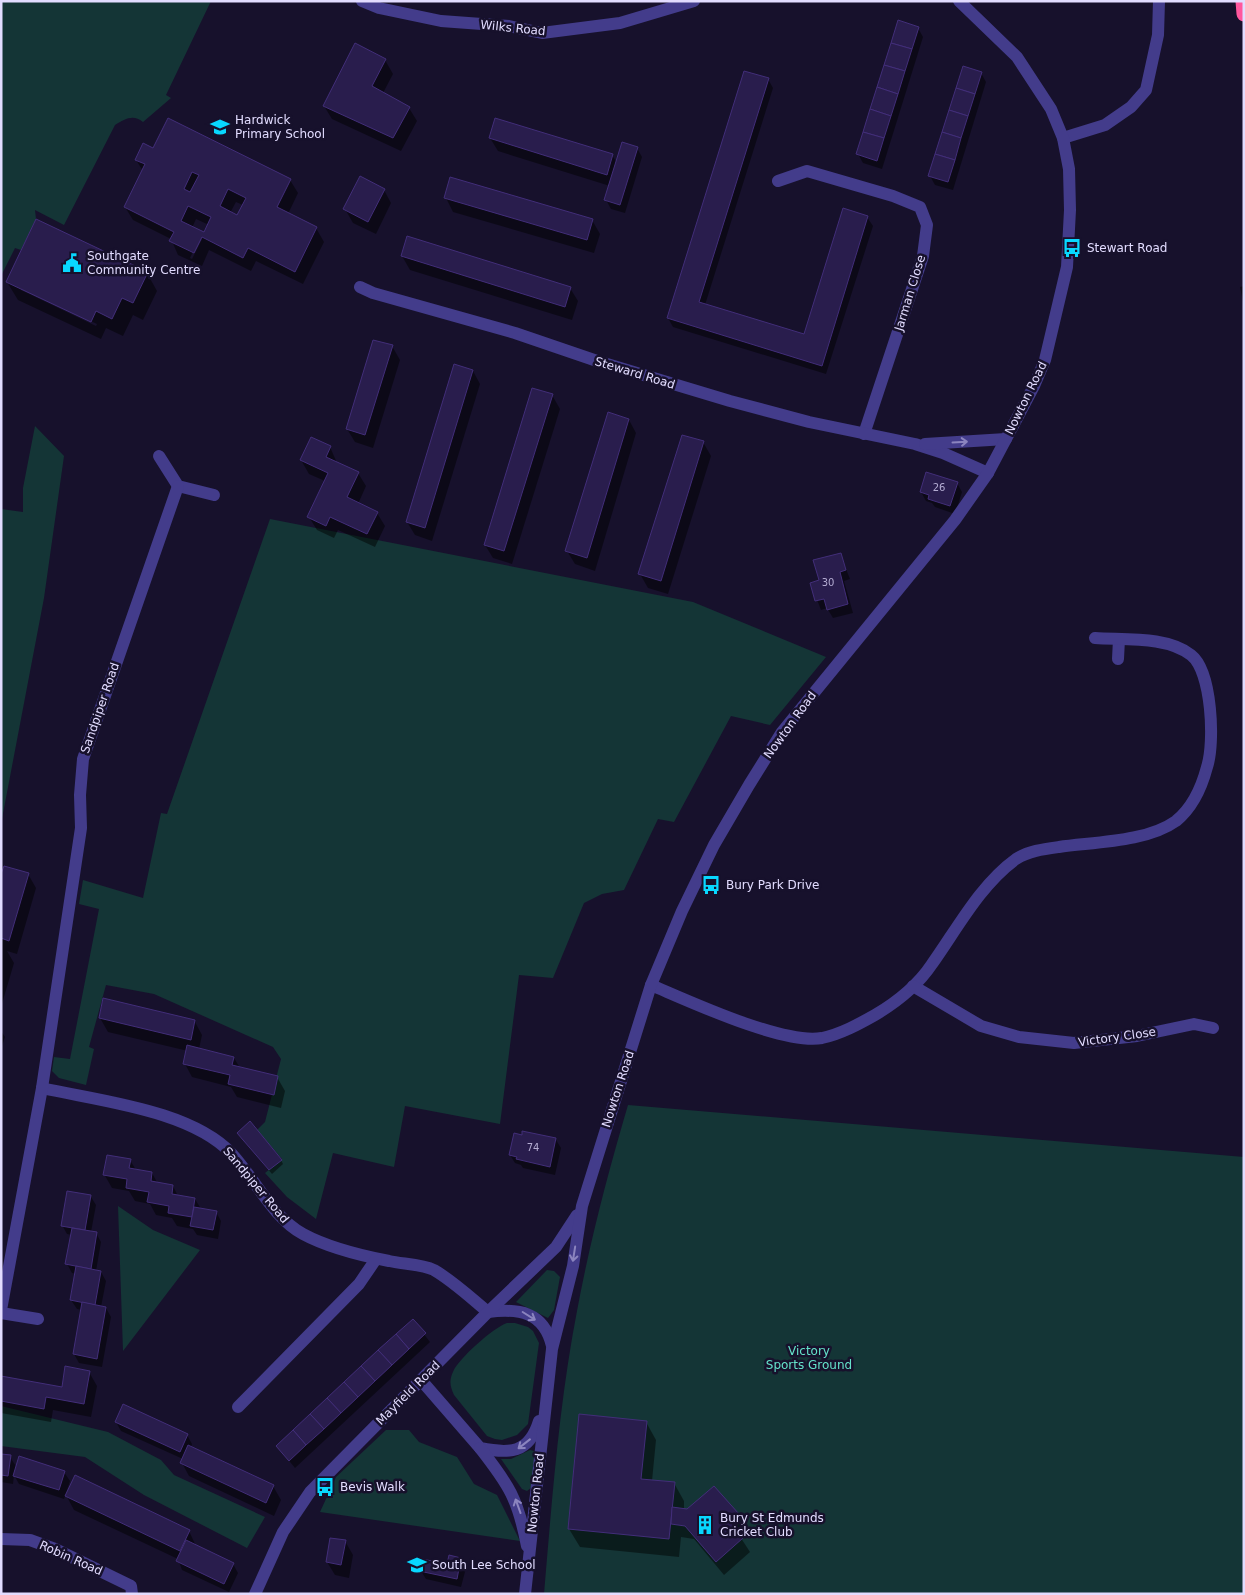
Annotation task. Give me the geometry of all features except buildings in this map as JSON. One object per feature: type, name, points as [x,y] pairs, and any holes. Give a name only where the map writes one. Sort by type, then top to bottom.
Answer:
[{"type":"highway","points":[[1243,1],[1244,14]]},
{"type":"street","name":"Wilks Road","points":[[362,1],[379,8],[441,21],[510,26],[542,33],[620,23],[694,1]]},
{"type":"street","name":"Nowton Road","points":[[525,1594],[552,1349],[572,1266],[582,1206],[651,985],[682,911],[714,845],[782,732],[955,520],[988,473],[1034,386],[1045,360],[1067,268],[1070,202],[1069,169],[1062,138],[1050,109],[1017,57],[959,1]]},
{"type":"street","points":[[1062,138],[1105,124],[1131,107],[1146,90],[1158,34],[1160,1]]},
{"type":"street","name":"Jarman Close","points":[[778,182],[807,171],[893,196],[920,207],[927,225],[923,256],[864,434]]},
{"type":"street","name":"Steward Road","points":[[360,287],[373,293],[515,333],[597,361],[730,401],[864,434],[915,444],[943,453],[988,473]]},
{"type":"street","name":"Steward Road","points":[[915,444],[1006,439]]},
{"type":"street","points":[[159,456],[178,486],[214,495]]},
{"type":"street","name":"Sandpiper Road","points":[[1,1310],[42,1088],[81,828],[80,795],[83,760],[178,486]]},
{"type":"street","points":[[651,985],[764,1029],[795,1037],[821,1038],[853,1028],[886,1009],[913,986],[930,967],[988,885],[1018,858],[1039,850],[1155,832],[1178,820],[1198,793],[1208,765],[1211,728],[1208,693],[1200,666],[1194,656],[1169,644],[1095,638]]},
{"type":"street","points":[[1118,659],[1119,640]]},
{"type":"street","name":"Victory Close","points":[[913,986],[981,1026],[1019,1037],[1074,1043],[1137,1036],[1194,1024],[1213,1028]]},
{"type":"street","name":"Sandpiper Road","points":[[42,1088],[137,1108],[181,1121],[206,1133],[232,1154],[278,1213],[291,1226],[304,1234],[376,1259],[432,1270],[488,1312]]},
{"type":"street","name":"Mayfield Road","points":[[255,1594],[283,1532],[310,1492],[488,1312],[556,1247],[582,1206]]},
{"type":"street","points":[[238,1408],[359,1284],[376,1259]]},
{"type":"street","points":[[488,1312],[520,1310],[532,1317],[549,1333],[552,1349]]},
{"type":"street","points":[[1,1314],[38,1319]]},
{"type":"street","name":"Nowton Road","points":[[421,1380],[506,1481],[518,1505],[528,1554]]},
{"type":"street","name":"Nowton Road","points":[[480,1448],[508,1452],[520,1449],[536,1432],[545,1402]]},
{"type":"street","name":"Robin Road","points":[[1,1539],[30,1540],[55,1549],[131,1586],[132,1594]]},
{"type":"green space","points":[[1,1],[211,1],[166,95],[171,98],[143,122],[132,118],[115,125],[64,225],[35,210],[36,219],[21,250],[15,248],[2,274]]},
{"type":"green space","points":[[35,426],[64,456],[44,598],[1,824],[1,509],[23,512],[23,488]]},
{"type":"green space","points":[[270,519],[693,602],[826,657],[770,725],[731,716],[674,822],[658,819],[624,890],[602,894],[584,903],[553,978],[519,975],[500,1124],[405,1106],[394,1167],[333,1153],[316,1219],[287,1197],[265,1173],[282,1159],[257,1130],[265,1122],[281,1059],[273,1047],[154,994],[106,985],[89,1047],[94,1049],[86,1085],[59,1078],[52,1071],[54,1057],[70,1059],[99,909],[79,904],[83,880],[143,898],[161,813],[167,814]]},
{"type":"green space","name":"Victory Sports Ground","points":[[628,1105],[1244,1157],[1244,1594],[544,1594],[557,1452],[571,1346],[594,1233]]},
{"type":"green space","points":[[118,1206],[153,1230],[200,1250],[123,1351]]},
{"type":"green space","points":[[547,1270],[554,1271],[560,1277],[554,1310],[548,1318],[516,1302]]},
{"type":"green space","points":[[507,1323],[528,1327],[533,1331],[539,1343],[528,1424],[517,1435],[502,1440],[487,1436],[454,1395],[451,1381],[456,1366],[462,1359],[486,1337]]},
{"type":"green space","points":[[1,1406],[108,1432],[161,1460],[174,1475],[265,1517],[247,1548],[144,1495],[85,1457],[1,1446]]},
{"type":"green space","points":[[386,1430],[409,1430],[419,1442],[457,1457],[474,1484],[497,1495],[520,1541],[320,1512],[336,1477]]},
{"type":"green space","points":[[530,1450],[534,1451],[535,1455],[532,1487],[527,1491],[522,1489],[501,1459],[511,1459]]},
{"type":"place","name":"Hardwick Primary School","points":[[220,127]]},
{"type":"place","name":"Stewart Road","points":[[1072,248]]},
{"type":"place","name":"Southgate Community Centre","points":[[72,263]]},
{"type":"place","name":"Bury Park Drive","points":[[711,885]]},
{"type":"place","name":"Bevis Walk","points":[[325,1487]]},
{"type":"place","name":"Bury St Edmunds Cricket Club","points":[[705,1525]]},
{"type":"place","name":"South Lee School","points":[[417,1565]]}]
